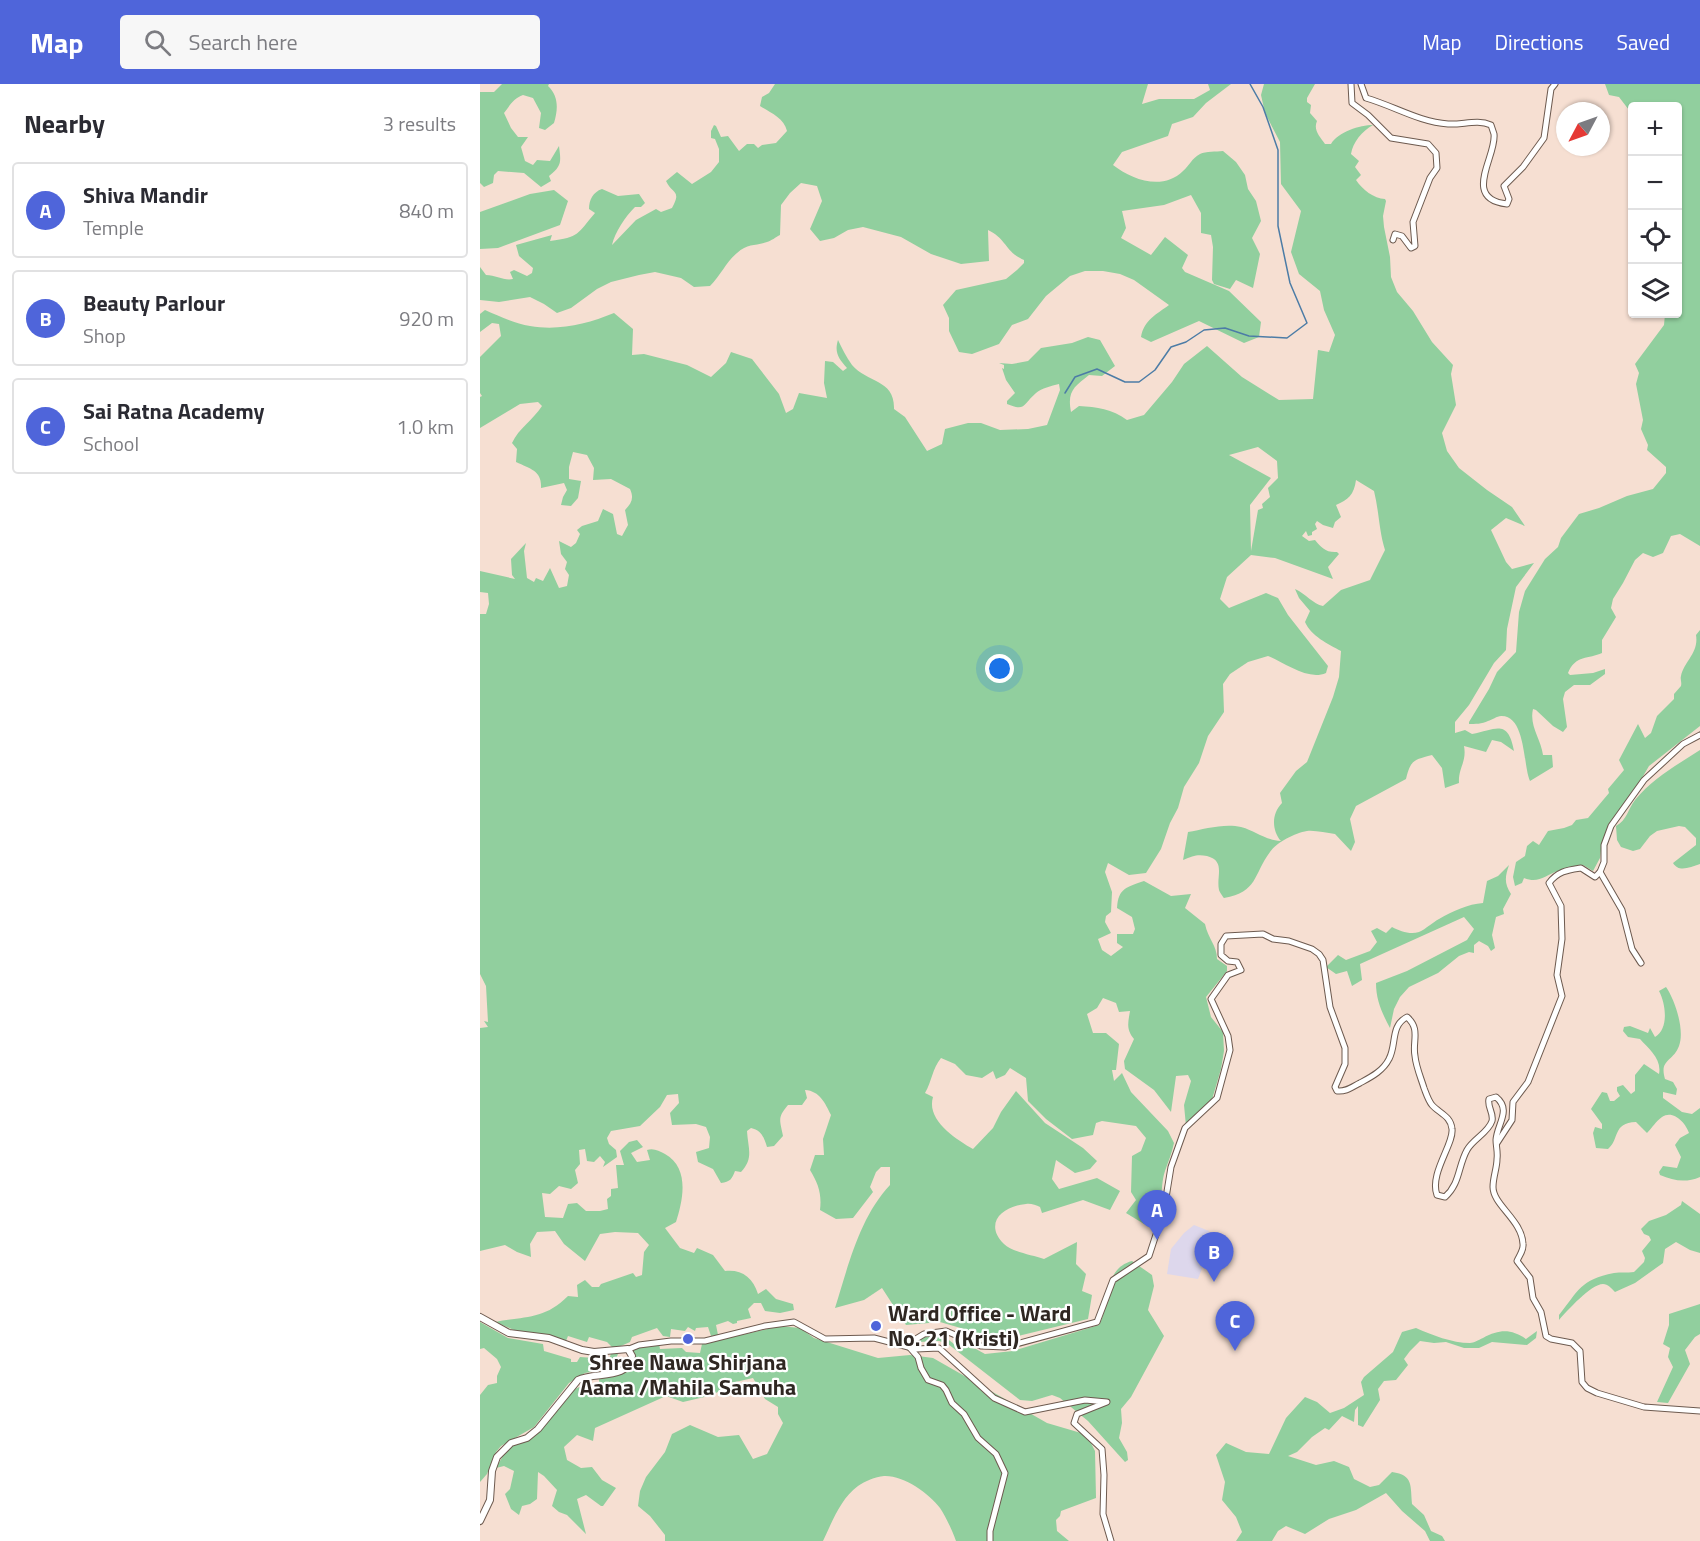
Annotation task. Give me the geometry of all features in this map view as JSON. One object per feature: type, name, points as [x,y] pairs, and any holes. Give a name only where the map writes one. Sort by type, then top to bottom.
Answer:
[{"type":"main road","points":[[480,1317],[509,1333],[549,1338],[582,1350],[594,1352],[629,1349],[632,1359],[627,1368],[578,1380],[538,1429],[527,1438],[514,1441],[501,1451],[493,1465],[490,1500],[480,1521]]},
{"type":"street","points":[[1351,84],[1352,104],[1368,115],[1391,138],[1428,144],[1436,153],[1437,168],[1430,178],[1413,222],[1415,246],[1411,248],[1402,236],[1395,234],[1393,240]]},
{"type":"street","points":[[1361,84],[1366,98],[1399,112],[1434,122],[1450,124],[1483,121],[1491,125],[1494,136],[1482,182],[1484,191],[1492,200],[1500,204],[1507,204],[1509,199],[1504,186],[1523,167],[1544,138],[1551,89],[1555,84]]},
{"type":"street","points":[[1496,1145],[1512,1120],[1513,1102],[1528,1082],[1562,996],[1557,975],[1562,939],[1561,906],[1549,883],[1563,870],[1581,868],[1595,877],[1604,862],[1604,845],[1611,826],[1644,780],[1683,744],[1700,735]]},
{"type":"street","points":[[1600,872],[1622,910],[1632,949],[1641,963]]},
{"type":"street","points":[[908,1347],[924,1334],[945,1331],[981,1346],[1005,1347],[1097,1322],[1113,1280],[1149,1256],[1164,1210],[1171,1167],[1185,1128],[1217,1098],[1230,1050],[1228,1036],[1211,999],[1228,975],[1241,970],[1237,962],[1228,961],[1221,955],[1221,944],[1226,936],[1263,934],[1273,939],[1289,940],[1312,949],[1323,960],[1330,1006],[1345,1048],[1344,1064],[1335,1087],[1337,1091],[1347,1089],[1376,1075],[1389,1059],[1400,1021],[1407,1017],[1416,1030],[1415,1058],[1429,1101],[1448,1119],[1452,1127],[1452,1134],[1441,1160],[1437,1195],[1445,1197],[1452,1190],[1467,1151],[1490,1125],[1492,1117],[1488,1103],[1493,1096],[1501,1101],[1504,1109],[1496,1145],[1498,1157],[1493,1190],[1499,1202],[1514,1220],[1522,1240],[1523,1246],[1517,1259],[1530,1278],[1533,1298],[1541,1312],[1546,1336],[1572,1343],[1580,1351],[1581,1378],[1584,1385],[1593,1392],[1644,1407],[1700,1411]]},
{"type":"street","points":[[629,1349],[639,1344],[705,1341],[765,1326],[794,1322],[825,1339],[874,1338],[908,1347],[939,1348],[994,1398],[1024,1412],[1085,1400],[1107,1402],[1077,1414],[1074,1423],[1102,1449],[1103,1514],[1111,1541]]},
{"type":"street","points":[[908,1347],[918,1357],[928,1380],[942,1385],[952,1403],[964,1414],[978,1438],[996,1454],[1005,1473],[990,1531],[990,1541]]},
{"type":"shaded area","points":[[1194,1225],[1209,1231],[1205,1261],[1198,1279],[1167,1274],[1171,1249]]},
{"type":"green space","points":[[502,84],[549,84],[554,94],[557,108],[554,123],[545,130],[539,128],[541,113],[533,98],[520,96],[504,113],[518,137],[528,137],[521,147],[525,161],[533,165],[537,160],[550,161],[559,146],[558,166],[549,176],[551,181],[541,187],[524,173],[498,171],[494,175],[493,183],[484,187],[480,183],[480,92],[494,92]]},
{"type":"green space","points":[[775,84],[1148,84],[1142,104],[1159,99],[1194,99],[1210,90],[1208,84],[1231,84],[1206,103],[1193,117],[1172,124],[1168,136],[1122,152],[1113,165],[1138,179],[1157,182],[1175,177],[1202,153],[1223,151],[1236,162],[1245,175],[1248,189],[1256,201],[1261,221],[1252,238],[1260,254],[1253,288],[1236,280],[1230,289],[1214,284],[1211,235],[1201,233],[1201,213],[1191,195],[1164,205],[1122,211],[1126,228],[1121,238],[1151,255],[1165,237],[1188,255],[1182,268],[1185,272],[1229,291],[1261,322],[1259,337],[1244,343],[1199,321],[1151,342],[1141,337],[1145,326],[1169,305],[1134,280],[1120,274],[1085,271],[1070,276],[1046,296],[1028,319],[1012,325],[999,344],[972,354],[959,352],[949,331],[949,318],[943,305],[956,290],[1006,279],[1024,263],[1024,260],[988,230],[989,261],[961,264],[931,254],[901,237],[863,227],[820,241],[810,229],[822,201],[817,186],[801,183],[781,205],[780,235],[741,250],[730,260],[710,286],[694,287],[681,278],[655,272],[611,282],[571,308],[557,313],[530,297],[499,302],[480,300],[480,267],[486,275],[506,279],[513,279],[510,272],[514,270],[527,276],[532,273],[533,268],[519,256],[516,245],[552,235],[550,241],[573,236],[595,213],[589,209],[589,206],[592,197],[599,190],[602,189],[618,196],[639,194],[645,203],[641,207],[635,207],[628,215],[612,245],[636,220],[656,209],[661,212],[672,208],[676,195],[666,181],[677,172],[692,184],[711,172],[719,162],[719,149],[715,139],[711,138],[714,125],[721,137],[728,136],[739,151],[747,144],[754,144],[758,148],[762,145],[776,143],[787,131],[785,126],[776,116],[760,106],[762,97],[769,93]]},
{"type":"green space","points":[[1264,84],[1315,84],[1307,102],[1311,105],[1310,113],[1317,121],[1318,133],[1325,144],[1331,144],[1350,130],[1373,125],[1359,137],[1352,150],[1351,154],[1359,161],[1355,167],[1361,175],[1356,180],[1369,193],[1385,199],[1384,227],[1391,277],[1397,292],[1413,311],[1432,342],[1453,365],[1451,374],[1456,405],[1442,433],[1447,451],[1459,468],[1512,507],[1525,526],[1506,518],[1491,530],[1506,562],[1512,569],[1534,563],[1516,587],[1507,629],[1506,650],[1494,663],[1469,705],[1455,722],[1455,733],[1465,730],[1472,734],[1495,729],[1505,730],[1514,751],[1501,742],[1492,740],[1486,752],[1464,746],[1459,783],[1445,788],[1442,768],[1432,755],[1414,761],[1406,779],[1356,806],[1350,819],[1355,842],[1351,851],[1335,834],[1302,832],[1273,848],[1249,887],[1235,895],[1224,898],[1220,893],[1218,865],[1213,858],[1198,855],[1183,860],[1188,832],[1208,828],[1241,827],[1269,839],[1281,841],[1274,827],[1274,817],[1282,803],[1280,793],[1296,771],[1307,762],[1333,697],[1339,677],[1341,651],[1320,639],[1308,627],[1305,622],[1310,611],[1295,589],[1323,606],[1341,590],[1370,580],[1385,550],[1374,491],[1356,480],[1350,496],[1336,505],[1341,517],[1335,522],[1333,528],[1317,521],[1315,524],[1317,529],[1312,532],[1312,535],[1308,536],[1306,531],[1302,536],[1309,541],[1315,540],[1327,550],[1339,554],[1328,567],[1333,579],[1275,558],[1251,555],[1227,577],[1220,599],[1229,608],[1266,593],[1278,598],[1288,615],[1328,666],[1326,673],[1312,675],[1304,673],[1268,656],[1248,662],[1230,674],[1223,684],[1224,712],[1208,736],[1199,763],[1184,787],[1161,849],[1146,873],[1129,875],[1108,863],[1105,872],[1112,892],[1111,912],[1106,916],[1105,922],[1111,933],[1098,939],[1102,950],[1111,956],[1123,947],[1117,943],[1117,934],[1133,934],[1135,929],[1132,917],[1117,908],[1119,896],[1124,889],[1144,881],[1171,896],[1191,894],[1185,908],[1205,924],[1216,950],[1217,959],[1227,966],[1227,971],[1206,997],[1211,1017],[1223,1032],[1224,1051],[1221,1069],[1211,1103],[1186,1126],[1184,1105],[1191,1081],[1188,1075],[1176,1076],[1171,1112],[1154,1090],[1125,1069],[1124,1061],[1134,1039],[1128,1022],[1130,1011],[1119,1012],[1116,1003],[1103,998],[1097,1008],[1087,1014],[1093,1033],[1106,1033],[1119,1044],[1116,1070],[1112,1070],[1114,1081],[1122,1073],[1131,1092],[1168,1131],[1174,1143],[1163,1178],[1160,1209],[1154,1222],[1149,1227],[1126,1213],[1136,1200],[1131,1192],[1132,1156],[1141,1151],[1146,1138],[1136,1126],[1102,1121],[1096,1123],[1093,1135],[1072,1139],[1046,1119],[1028,1101],[1026,1078],[1010,1068],[1005,1075],[996,1079],[993,1071],[982,1078],[966,1075],[955,1064],[941,1058],[925,1093],[933,1097],[934,1113],[944,1128],[973,1149],[993,1128],[1016,1091],[1045,1123],[1083,1148],[1097,1161],[1090,1169],[1075,1173],[1056,1160],[1052,1179],[1059,1189],[1097,1178],[1120,1191],[1110,1210],[1083,1200],[1042,1213],[1040,1207],[1033,1204],[1018,1205],[1003,1212],[996,1223],[995,1229],[998,1236],[1008,1247],[1044,1259],[1077,1242],[1076,1264],[1086,1274],[1082,1291],[1092,1295],[1088,1319],[1002,1340],[940,1322],[906,1325],[882,1288],[864,1300],[835,1308],[862,1228],[879,1198],[890,1185],[890,1167],[881,1167],[876,1172],[870,1187],[873,1192],[853,1218],[836,1219],[820,1210],[819,1189],[810,1170],[815,1155],[824,1155],[823,1139],[831,1115],[818,1095],[805,1090],[807,1098],[802,1105],[788,1105],[782,1113],[780,1123],[783,1136],[774,1146],[767,1147],[757,1130],[751,1128],[747,1131],[748,1162],[741,1172],[735,1171],[727,1182],[721,1183],[713,1169],[698,1162],[696,1152],[709,1148],[710,1137],[706,1127],[696,1124],[672,1125],[670,1113],[679,1103],[678,1094],[667,1095],[660,1107],[640,1126],[611,1131],[607,1138],[609,1144],[616,1150],[617,1157],[603,1167],[605,1162],[600,1156],[594,1162],[587,1161],[585,1149],[579,1150],[580,1164],[575,1170],[578,1183],[571,1189],[559,1186],[550,1194],[542,1193],[545,1217],[563,1218],[568,1204],[577,1203],[586,1211],[608,1209],[607,1199],[611,1196],[611,1189],[618,1188],[616,1165],[624,1165],[620,1151],[629,1142],[637,1140],[643,1147],[631,1153],[637,1162],[650,1160],[647,1150],[654,1150],[665,1154],[678,1167],[682,1185],[681,1204],[676,1222],[665,1228],[680,1248],[694,1253],[697,1248],[713,1255],[725,1271],[736,1271],[746,1275],[758,1294],[766,1289],[776,1299],[793,1304],[794,1310],[780,1313],[765,1311],[761,1303],[754,1303],[748,1309],[751,1318],[733,1324],[728,1321],[716,1325],[718,1335],[711,1336],[708,1327],[696,1328],[695,1331],[688,1327],[685,1331],[671,1329],[670,1337],[663,1336],[657,1328],[632,1337],[630,1342],[614,1349],[607,1342],[589,1337],[587,1342],[568,1336],[566,1341],[545,1334],[524,1334],[495,1322],[542,1313],[568,1296],[578,1297],[577,1285],[585,1280],[592,1287],[599,1287],[601,1284],[633,1273],[636,1277],[642,1275],[644,1252],[649,1245],[638,1233],[600,1234],[585,1261],[564,1244],[555,1231],[537,1232],[530,1244],[531,1257],[505,1245],[480,1251],[480,1028],[488,1027],[484,1021],[488,1022],[486,986],[480,974],[480,614],[486,614],[489,604],[488,593],[480,592],[480,571],[515,579],[512,575],[511,559],[526,543],[524,551],[527,578],[534,582],[536,578],[543,581],[550,568],[559,588],[567,586],[569,575],[565,569],[567,562],[561,554],[559,541],[571,547],[576,543],[580,534],[577,530],[598,521],[603,509],[613,514],[617,534],[622,536],[628,525],[625,510],[631,503],[632,495],[630,489],[611,479],[593,480],[594,468],[587,455],[573,452],[569,479],[581,481],[578,498],[571,506],[561,505],[567,490],[564,483],[541,488],[537,474],[516,462],[517,449],[512,443],[542,406],[538,402],[520,404],[480,428],[480,397],[482,396],[480,393],[480,357],[501,336],[499,324],[492,323],[480,332],[480,314],[485,310],[519,324],[552,328],[583,323],[614,313],[633,329],[632,355],[644,354],[687,365],[711,377],[726,363],[731,352],[752,359],[779,394],[786,413],[793,409],[799,393],[827,398],[824,383],[825,361],[833,362],[843,371],[847,368],[838,356],[838,340],[846,356],[858,371],[890,392],[894,409],[905,417],[927,451],[942,444],[945,429],[968,423],[981,423],[1000,430],[1028,429],[1047,425],[1060,390],[1059,384],[1038,391],[1024,406],[1007,404],[1015,393],[1006,380],[1002,368],[1004,369],[1004,365],[999,363],[1012,364],[1028,361],[1041,348],[1072,343],[1088,337],[1100,340],[1115,366],[1102,376],[1089,375],[1076,386],[1070,399],[1071,412],[1079,406],[1104,409],[1127,420],[1144,415],[1184,364],[1207,346],[1242,377],[1279,400],[1313,399],[1318,350],[1329,352],[1335,335],[1324,310],[1320,291],[1299,274],[1291,252],[1301,211],[1281,184],[1280,142],[1265,113],[1261,95]],"holes":[[[1258,447],[1277,461],[1278,478],[1268,488],[1270,497],[1262,504],[1263,508],[1258,510],[1251,551],[1250,505],[1271,478],[1229,455]]]},
{"type":"green space","points":[[1605,84],[1700,84],[1700,546],[1680,534],[1671,536],[1663,553],[1653,557],[1643,553],[1635,560],[1613,599],[1611,608],[1616,617],[1602,640],[1602,653],[1578,660],[1568,673],[1570,675],[1593,673],[1605,669],[1605,674],[1590,685],[1574,685],[1565,692],[1563,699],[1567,727],[1563,732],[1533,709],[1534,727],[1543,755],[1552,755],[1553,767],[1530,781],[1519,732],[1509,718],[1499,716],[1483,723],[1469,724],[1497,672],[1516,652],[1519,612],[1525,591],[1545,559],[1558,547],[1561,538],[1579,514],[1653,489],[1666,473],[1666,467],[1647,450],[1648,445],[1641,429],[1643,420],[1636,384],[1639,373],[1635,364],[1664,325],[1665,318],[1682,318],[1682,102],[1628,102],[1628,109],[1619,97],[1609,95]]},
{"type":"green space","points":[[554,190],[568,201],[560,225],[498,248],[480,249],[480,212],[530,194]]},
{"type":"green space","points":[[1700,630],[1700,726],[1649,766],[1632,795],[1611,821],[1602,843],[1600,858],[1593,871],[1583,865],[1534,880],[1524,878],[1522,883],[1515,886],[1513,877],[1516,862],[1525,856],[1527,846],[1533,841],[1539,845],[1548,831],[1564,828],[1572,825],[1576,820],[1588,818],[1609,793],[1608,789],[1624,770],[1619,760],[1638,724],[1645,738],[1651,733],[1657,716],[1674,699],[1674,694],[1681,686],[1683,671],[1695,647],[1696,635]]},
{"type":"green space","points":[[1700,750],[1700,864],[1682,869],[1673,863],[1696,845],[1696,838],[1685,827],[1679,826],[1657,831],[1640,849],[1633,851],[1621,847],[1617,840],[1616,826],[1625,818],[1635,800],[1657,778]]},
{"type":"green space","points":[[1509,865],[1506,880],[1511,894],[1503,909],[1504,914],[1496,917],[1492,935],[1495,948],[1491,951],[1488,946],[1479,941],[1474,945],[1474,953],[1469,952],[1459,956],[1438,973],[1409,987],[1400,997],[1394,1009],[1390,1028],[1380,1006],[1376,983],[1407,971],[1467,940],[1474,929],[1464,917],[1360,964],[1362,980],[1352,986],[1347,971],[1336,974],[1326,967],[1338,955],[1346,960],[1370,951],[1377,942],[1371,931],[1377,928],[1386,933],[1392,927],[1416,933],[1455,911],[1483,903],[1487,881],[1498,876]]},
{"type":"green space","points":[[1666,987],[1676,1007],[1681,1039],[1679,1046],[1664,1068],[1665,1079],[1673,1082],[1677,1089],[1676,1095],[1663,1092],[1663,1098],[1682,1112],[1692,1114],[1700,1108],[1700,1177],[1690,1180],[1670,1179],[1660,1175],[1659,1172],[1663,1166],[1677,1168],[1681,1157],[1675,1145],[1680,1138],[1689,1133],[1682,1121],[1675,1116],[1662,1117],[1647,1133],[1636,1122],[1623,1125],[1608,1149],[1596,1148],[1593,1133],[1595,1127],[1602,1129],[1602,1124],[1591,1109],[1602,1092],[1607,1093],[1610,1101],[1614,1101],[1620,1096],[1617,1087],[1623,1085],[1631,1094],[1635,1091],[1635,1075],[1644,1064],[1659,1074],[1659,1064],[1651,1051],[1640,1039],[1628,1037],[1623,1031],[1624,1027],[1630,1026],[1648,1033],[1650,1028],[1655,1037],[1659,1033],[1663,1028],[1665,1016],[1659,991]]},
{"type":"green space","points":[[1682,1201],[1700,1214],[1700,1253],[1676,1242],[1665,1249],[1663,1263],[1635,1283],[1615,1292],[1609,1286],[1598,1285],[1579,1299],[1559,1320],[1559,1315],[1581,1287],[1587,1283],[1614,1273],[1634,1272],[1644,1262],[1642,1251],[1651,1240],[1641,1229],[1649,1221],[1666,1215],[1681,1205]]},
{"type":"green space","points":[[1132,1261],[1152,1275],[1154,1286],[1148,1310],[1164,1336],[1131,1397],[1121,1409],[1122,1423],[1119,1438],[1127,1452],[1128,1460],[1125,1462],[1088,1421],[1060,1398],[1052,1395],[1032,1401],[1020,1400],[948,1344],[939,1341],[919,1342],[917,1338],[924,1332],[935,1329],[954,1344],[976,1349],[985,1354],[1013,1351],[1099,1325],[1112,1279],[1122,1265]]},
{"type":"green space","points":[[1700,1304],[1700,1334],[1685,1350],[1690,1364],[1668,1403],[1657,1402],[1673,1367],[1668,1357],[1670,1348],[1663,1344],[1669,1325],[1669,1314]]},
{"type":"green space","points":[[480,1322],[508,1338],[543,1344],[544,1351],[571,1359],[571,1362],[577,1362],[580,1357],[609,1359],[611,1354],[618,1354],[612,1368],[585,1373],[569,1383],[534,1427],[501,1446],[487,1474],[480,1482],[480,1395],[488,1385],[497,1383],[501,1367],[497,1359],[484,1348],[480,1349]]},
{"type":"green space","points":[[780,1326],[800,1328],[814,1338],[878,1358],[910,1355],[933,1358],[1047,1423],[1081,1433],[1089,1439],[1095,1451],[1096,1498],[1061,1511],[1056,1520],[1057,1531],[1069,1541],[956,1541],[949,1524],[935,1502],[915,1486],[899,1478],[884,1476],[867,1481],[852,1491],[838,1511],[823,1541],[665,1541],[665,1535],[650,1516],[638,1506],[640,1491],[646,1477],[665,1452],[672,1434],[690,1425],[718,1437],[739,1435],[753,1459],[767,1454],[783,1423],[778,1414],[778,1407],[765,1399],[753,1378],[731,1383],[713,1395],[683,1402],[666,1396],[595,1428],[593,1441],[577,1435],[564,1447],[567,1460],[581,1468],[592,1467],[602,1480],[616,1488],[603,1506],[586,1495],[577,1499],[586,1534],[567,1515],[552,1506],[557,1490],[538,1472],[537,1499],[522,1506],[519,1515],[511,1509],[505,1494],[510,1489],[514,1471],[504,1466],[496,1468],[504,1455],[514,1445],[524,1442],[575,1389],[588,1383],[591,1386],[599,1383],[599,1377],[627,1369],[635,1359],[632,1349],[659,1344],[660,1349],[682,1348],[686,1352],[700,1353],[702,1344]]},
{"type":"green space","points":[[1416,1328],[1435,1336],[1463,1343],[1475,1342],[1500,1332],[1515,1333],[1526,1339],[1537,1331],[1536,1338],[1527,1345],[1492,1342],[1479,1348],[1464,1348],[1446,1342],[1420,1341],[1404,1359],[1408,1365],[1396,1380],[1384,1381],[1378,1389],[1380,1400],[1363,1427],[1358,1425],[1358,1406],[1355,1410],[1354,1422],[1342,1416],[1329,1430],[1325,1428],[1297,1452],[1288,1456],[1316,1465],[1334,1461],[1349,1467],[1354,1479],[1370,1487],[1379,1485],[1392,1472],[1399,1473],[1410,1482],[1412,1504],[1424,1515],[1431,1531],[1442,1536],[1445,1541],[1430,1541],[1425,1531],[1386,1493],[1356,1510],[1329,1519],[1305,1534],[1286,1526],[1278,1531],[1272,1541],[1236,1541],[1242,1532],[1236,1517],[1222,1500],[1225,1482],[1216,1455],[1226,1443],[1246,1452],[1269,1454],[1286,1418],[1305,1397],[1317,1402],[1330,1413],[1344,1408],[1364,1395],[1361,1382],[1364,1377],[1393,1352],[1402,1332]]},
{"type":"waterway","points":[[1065,393],[1075,377],[1097,369],[1125,382],[1139,382],[1155,370],[1171,347],[1186,342],[1204,330],[1225,328],[1249,336],[1287,338],[1307,323],[1290,283],[1278,226],[1278,150],[1263,107],[1250,84]]},
{"type":"place","name":"Shiva Mandir","points":[[1157,1240]]},
{"type":"place","name":"Beauty Parlour","points":[[1214,1282]]},
{"type":"place","name":"Ward Office - Ward No. 21 (Kristi)","points":[[876,1326]]},
{"type":"place","name":"Shree Nawa Shirjana Aama /Mahila Samuha","points":[[688,1339]]},
{"type":"place","name":"Sai Ratna Academy","points":[[1235,1351]]}]
